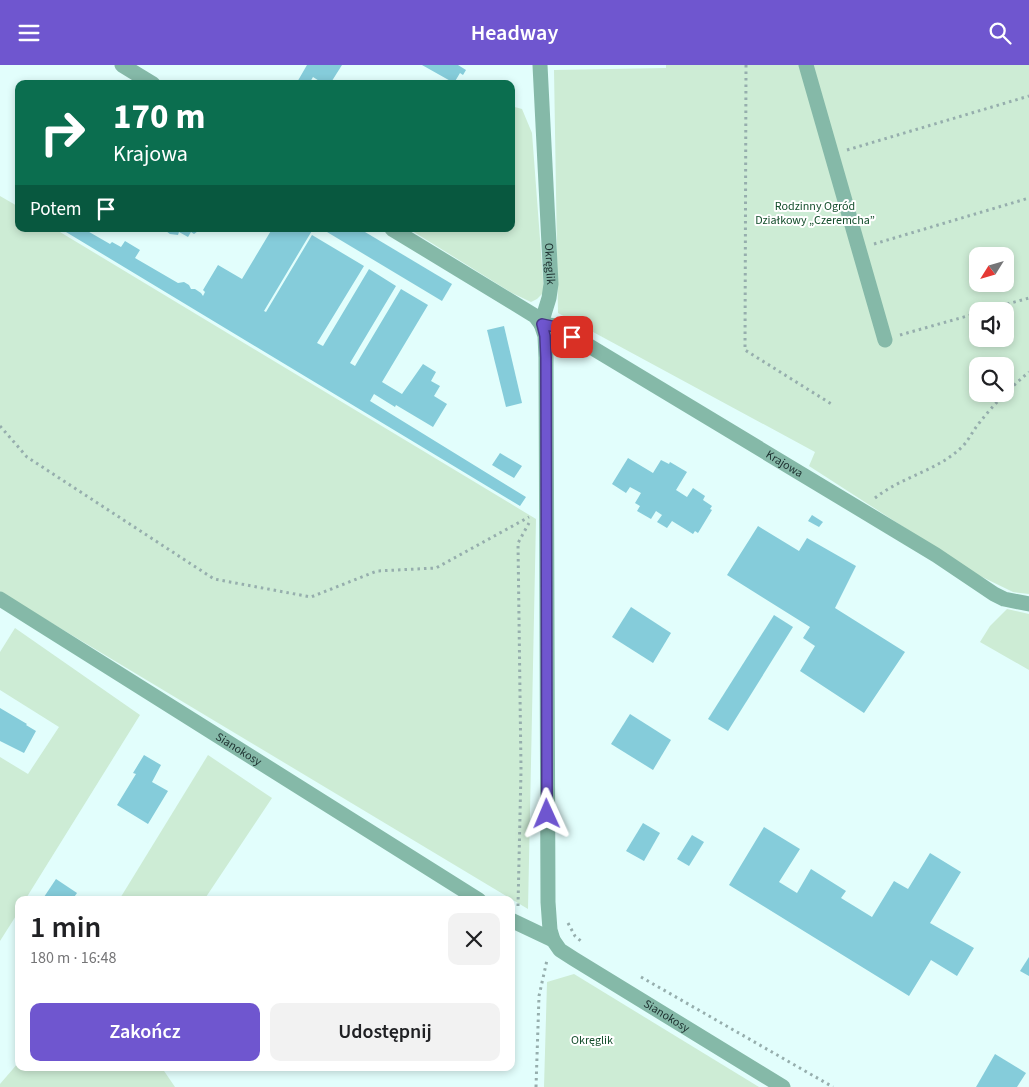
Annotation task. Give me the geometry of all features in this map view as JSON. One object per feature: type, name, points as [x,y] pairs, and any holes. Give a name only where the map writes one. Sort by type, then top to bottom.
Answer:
[{"type":"street","points":[[122,65],[146,80]]},
{"type":"street","name":"Okręglik","points":[[540,65],[551,284],[542,324],[545,336],[546,358],[548,903],[550,930],[553,940]]},
{"type":"street","points":[[806,65],[885,340]]},
{"type":"street","name":"Krajowa","points":[[397,232],[535,316],[542,324],[556,327],[936,555],[994,594],[1004,599],[1029,604]]},
{"type":"street","name":"Sianokosy","points":[[0,599],[473,896]]},
{"type":"street","name":"Sianokosy","points":[[515,923],[553,940],[560,950],[574,959],[783,1087]]},
{"type":"path","points":[[746,65],[745,350],[833,405]]},
{"type":"path","points":[[832,155],[1029,96]]},
{"type":"path","points":[[859,249],[1029,198]]},
{"type":"path","points":[[1012,302],[1029,297]]},
{"type":"path","points":[[885,340],[969,316]]},
{"type":"path","points":[[861,510],[886,490],[936,465],[962,447],[980,422],[1007,392],[1029,372]]},
{"type":"path","points":[[0,426],[27,457],[214,579],[311,597],[377,571],[436,568],[534,514],[518,543],[520,770],[515,923]]},
{"type":"path","points":[[567,920],[575,936],[589,946]]},
{"type":"path","points":[[536,1087],[539,996],[543,973],[553,940]]},
{"type":"path","points":[[634,973],[833,1087]]},
{"type":"green space","name":"Rodzinny Ogród Działkowy „Czeremcha”","points":[[666,65],[1029,65],[1029,594],[1013,592],[978,575],[809,466],[815,452],[558,313],[554,70],[666,68]]},
{"type":"green space","points":[[515,107],[522,109],[532,133],[544,292],[531,302],[512,293],[414,232],[515,232]]},
{"type":"green space","points":[[0,196],[15,205],[15,232],[60,232],[536,519],[528,909],[515,901],[515,896],[506,896],[0,592]]},
{"type":"green space","points":[[1007,609],[1029,614],[1029,670],[980,642],[990,626]]},
{"type":"green space","points":[[15,628],[140,715],[27,896],[15,896],[15,917],[0,941],[0,757],[28,774],[59,727],[0,690],[0,652]]},
{"type":"green space","points":[[208,755],[272,798],[207,896],[121,896]]},
{"type":"green space","name":"Okręglik","points":[[574,974],[759,1087],[544,1087],[547,982]]},
{"type":"green space","points":[[15,1067],[15,1071],[164,1071],[175,1087],[0,1087],[0,1084]]},
{"type":"building","points":[[307,65],[342,65],[333,80],[318,80],[313,77],[311,80],[298,80]]},
{"type":"building","points":[[422,65],[458,65],[466,70],[463,75],[460,73],[456,80],[449,80]]},
{"type":"building","points":[[66,232],[89,232],[110,244],[112,242],[121,247],[125,241],[140,250],[135,258],[178,283],[184,282],[203,296],[205,292],[203,290],[218,265],[242,279],[270,232],[311,232],[264,311],[266,312],[312,235],[364,266],[317,343],[323,346],[369,269],[396,286],[350,363],[355,366],[401,289],[428,305],[382,382],[402,394],[423,364],[436,372],[431,381],[440,386],[434,396],[447,404],[433,427],[374,394],[370,401],[526,497],[520,506]]},
{"type":"building","points":[[167,232],[179,232],[178,235]]},
{"type":"building","points":[[179,232],[191,232],[188,237]]},
{"type":"building","points":[[327,232],[365,232],[452,284],[442,301]]},
{"type":"building","points":[[504,326],[522,403],[506,407],[487,330]]},
{"type":"building","points":[[500,453],[522,466],[514,478],[492,465]]},
{"type":"building","points":[[628,458],[653,473],[661,460],[669,464],[670,462],[687,472],[676,490],[687,497],[693,488],[705,496],[703,500],[712,506],[710,509],[712,510],[698,533],[695,531],[693,534],[672,521],[667,528],[657,522],[662,515],[656,511],[651,519],[637,511],[640,506],[635,503],[641,493],[630,487],[626,493],[612,484]]},
{"type":"building","points":[[812,515],[823,522],[819,527],[808,521]]},
{"type":"building","points":[[758,526],[799,551],[807,538],[856,566],[835,608],[905,652],[864,713],[800,671],[815,646],[803,638],[810,627],[727,575]]},
{"type":"building","points":[[631,607],[671,633],[653,663],[612,637]]},
{"type":"building","points":[[774,615],[793,627],[728,731],[708,719]]},
{"type":"building","points":[[0,708],[36,731],[24,753],[0,741]]},
{"type":"building","points":[[630,714],[671,740],[653,770],[611,744]]},
{"type":"building","points":[[144,755],[161,765],[152,782],[168,791],[148,824],[117,805],[136,774],[133,773]]},
{"type":"building","points":[[643,823],[660,833],[644,861],[626,851]]},
{"type":"building","points":[[764,827],[800,849],[779,882],[797,893],[811,869],[846,891],[841,898],[872,917],[894,881],[908,889],[930,853],[961,872],[930,923],[974,948],[957,976],[931,960],[909,996],[729,885]]},
{"type":"building","points":[[692,835],[704,842],[689,866],[677,859]]},
{"type":"building","points":[[56,879],[77,893],[75,896],[45,896]]},
{"type":"building","points":[[1029,957],[1029,976],[1020,971]]},
{"type":"building","points":[[995,1054],[1026,1073],[1017,1087],[976,1087]]},
{"type":"route","points":[[547,814],[546,358],[545,336],[542,324],[556,327],[572,337]]}]
